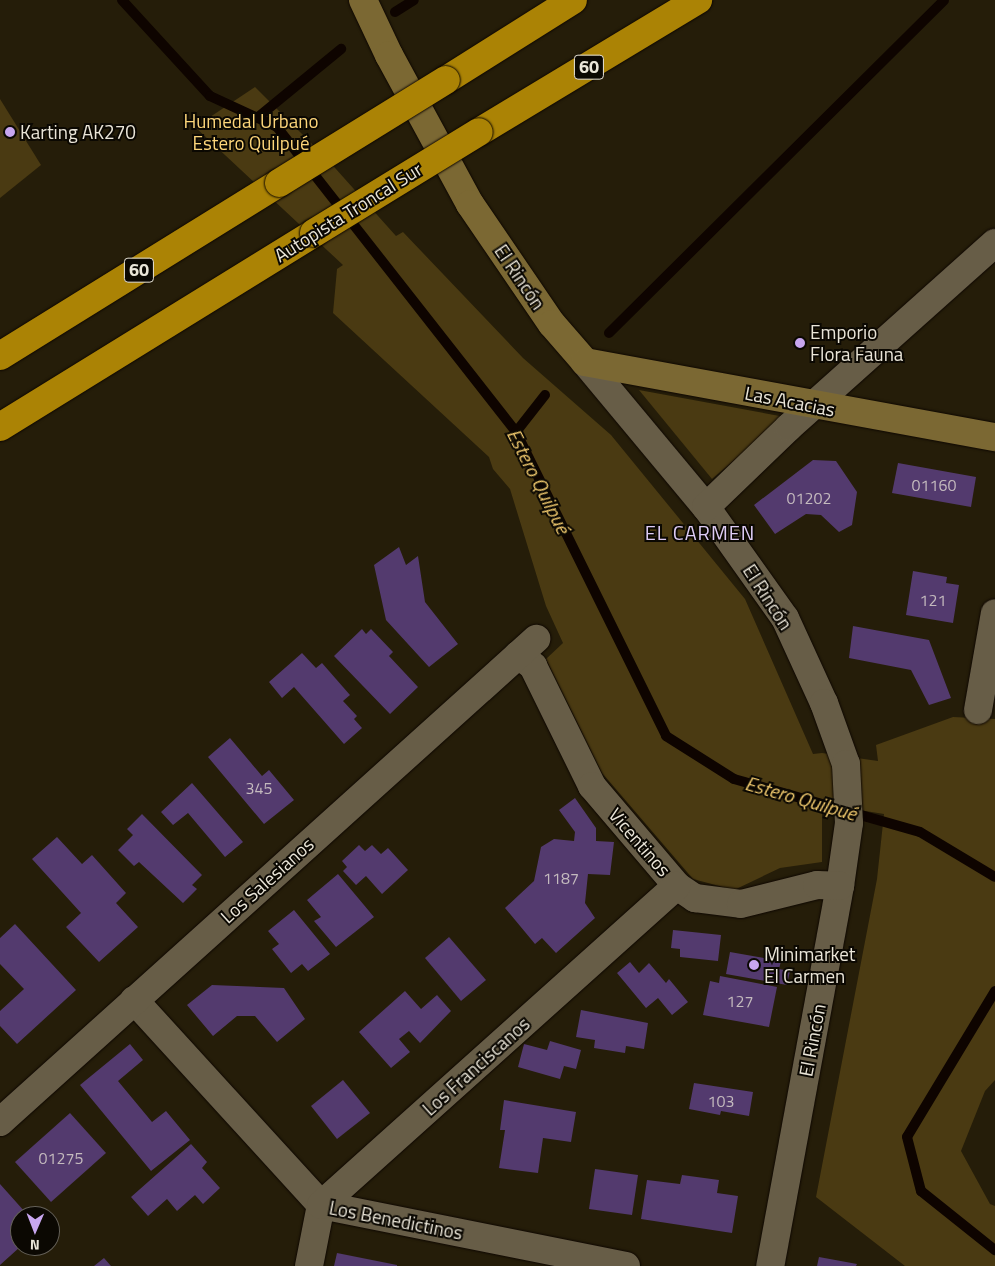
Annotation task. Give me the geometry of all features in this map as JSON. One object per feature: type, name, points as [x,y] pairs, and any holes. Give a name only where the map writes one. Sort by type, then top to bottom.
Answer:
[{"type":"highway","name":"60","points":[[0,356],[573,0]]},
{"type":"highway","name":"Autopista Troncal Sur","points":[[0,427],[479,132],[698,0]]},
{"type":"street","name":"El Rincón","points":[[363,0],[389,55],[470,204],[552,324],[706,507],[785,618],[824,703],[846,764],[849,823],[840,886],[770,1266]]},
{"type":"street","points":[[706,507],[995,243]]},
{"type":"street","name":"Las Acacias","points":[[585,362],[816,406],[995,437]]},
{"type":"street","points":[[978,710],[995,613]]},
{"type":"street","name":"Vicentinos","points":[[527,647],[536,671],[592,786],[677,886],[695,898],[741,904],[817,886],[840,886]]},
{"type":"street","name":"Los Salesianos","points":[[0,1122],[527,647]]},
{"type":"street","name":"Los Franciscanos","points":[[321,1205],[677,886]]},
{"type":"street","name":"Los Benedictinos","points":[[134,1000],[321,1205],[626,1266]]},
{"type":"street","points":[[309,1266],[321,1205]]},
{"type":"green space","name":"Humedal Urbano Estero Quilpué","points":[[255,87],[327,159],[396,236],[403,232],[523,358],[611,435],[745,599],[813,754],[822,753],[878,761],[876,745],[953,717],[995,719],[995,1080],[985,1091],[961,1151],[990,1204],[995,1206],[995,1266],[905,1266],[816,1197],[877,879],[884,814],[822,804],[822,862],[780,868],[734,890],[693,879],[602,773],[546,659],[563,643],[546,606],[510,489],[493,469],[489,457],[333,313],[337,269],[343,265],[195,127]]},
{"type":"green space","name":"Karting AK270","points":[[0,99],[41,165],[0,198]]},
{"type":"green space","points":[[639,390],[785,417],[712,479]]},
{"type":"building","points":[[813,460],[836,461],[857,492],[852,525],[839,532],[821,515],[806,514],[775,534],[754,505]]},
{"type":"building","points":[[898,463],[976,477],[971,507],[892,493]]},
{"type":"building","points":[[399,547],[406,565],[418,556],[425,602],[458,644],[429,667],[386,620],[374,565]]},
{"type":"building","points":[[913,571],[947,577],[946,583],[959,585],[953,623],[906,615]]},
{"type":"building","points":[[853,626],[929,640],[951,698],[929,705],[911,670],[849,658]]},
{"type":"building","points":[[362,629],[366,634],[371,629],[393,652],[389,656],[418,687],[390,714],[334,656]]},
{"type":"building","points":[[302,653],[316,668],[322,663],[350,695],[343,701],[357,716],[354,719],[362,728],[344,744],[294,687],[282,698],[269,682]]},
{"type":"building","points":[[230,738],[262,776],[269,770],[294,800],[264,824],[208,757]]},
{"type":"building","points":[[192,783],[243,842],[225,857],[188,813],[173,825],[161,812]]},
{"type":"building","points":[[575,798],[596,828],[596,841],[614,842],[610,875],[588,874],[585,903],[595,918],[556,953],[542,938],[535,944],[505,908],[534,881],[541,847],[554,839],[574,841],[575,832],[559,810]]},
{"type":"building","points":[[142,814],[202,875],[192,885],[197,889],[183,903],[139,862],[134,866],[118,850],[133,835],[127,829]]},
{"type":"building","points":[[57,837],[82,864],[92,855],[126,893],[116,903],[138,927],[99,962],[66,927],[81,913],[32,859]]},
{"type":"building","points":[[359,845],[365,851],[372,845],[381,854],[388,848],[408,870],[382,894],[366,876],[356,885],[343,871],[347,867],[342,861]]},
{"type":"building","points":[[338,874],[374,917],[336,947],[314,921],[321,917],[307,900]]},
{"type":"building","points":[[294,910],[330,954],[308,971],[302,964],[291,973],[272,949],[279,944],[268,931]]},
{"type":"building","points":[[15,924],[76,990],[17,1044],[0,1026],[0,1011],[24,989],[0,964],[0,938]]},
{"type":"building","points":[[673,930],[721,935],[718,961],[680,957],[680,949],[671,948]]},
{"type":"building","points":[[449,937],[486,980],[461,1001],[425,958]]},
{"type":"building","name":"Minimarket El Carmen","points":[[730,952],[781,961],[779,969],[790,971],[787,985],[726,974]]},
{"type":"building","points":[[630,962],[639,973],[649,963],[666,983],[669,979],[688,1002],[672,1015],[658,998],[646,1008],[617,973]]},
{"type":"building","points":[[720,976],[777,987],[769,1027],[703,1015],[710,981],[719,983]]},
{"type":"building","points":[[212,985],[284,988],[305,1019],[277,1042],[255,1016],[237,1016],[213,1036],[187,1005]]},
{"type":"building","points":[[405,991],[421,1009],[437,995],[451,1011],[420,1043],[409,1031],[399,1039],[410,1052],[391,1068],[359,1032]]},
{"type":"building","points":[[581,1010],[648,1023],[644,1049],[626,1046],[625,1053],[594,1048],[595,1040],[576,1037]]},
{"type":"building","points":[[550,1041],[581,1050],[576,1069],[564,1066],[560,1079],[518,1067],[524,1044],[547,1050]]},
{"type":"building","points":[[130,1044],[143,1060],[118,1081],[152,1122],[166,1111],[190,1140],[151,1171],[80,1085]]},
{"type":"building","points":[[343,1080],[370,1113],[337,1139],[311,1106]]},
{"type":"building","points":[[694,1083],[753,1092],[749,1116],[721,1111],[720,1115],[689,1109]]},
{"type":"building","points":[[504,1100],[576,1112],[571,1142],[543,1138],[538,1173],[499,1168],[505,1130],[500,1130]]},
{"type":"building","points":[[70,1113],[106,1153],[51,1202],[15,1162]]},
{"type":"building","points":[[191,1144],[207,1162],[202,1168],[220,1188],[203,1204],[195,1195],[177,1211],[167,1199],[148,1216],[131,1197]]},
{"type":"building","points":[[595,1169],[638,1175],[632,1215],[589,1209]]},
{"type":"building","points":[[682,1175],[719,1180],[717,1193],[738,1196],[732,1233],[641,1219],[647,1180],[680,1184]]},
{"type":"building","points":[[0,1184],[20,1206],[10,1206],[10,1256],[0,1265]]},
{"type":"building","points":[[337,1253],[397,1265],[397,1266],[334,1266]]},
{"type":"building","points":[[819,1257],[857,1264],[856,1266],[817,1266]]},
{"type":"building","points":[[104,1258],[111,1266],[94,1266]]},
{"type":"waterway","name":"Estero Quilpué","points":[[122,0],[210,96],[277,127],[516,432],[666,736],[734,779],[920,832],[995,877]]},
{"type":"waterway","points":[[395,12],[414,0]]},
{"type":"waterway","points":[[609,333],[944,0]]},
{"type":"waterway","points":[[257,118],[341,49]]},
{"type":"waterway","points":[[516,432],[545,395]]},
{"type":"waterway","name":"Estero Quilpué","points":[[995,991],[907,1137],[921,1191],[995,1250]]},
{"type":"place","name":"Karting AK270","points":[[10,132]]},
{"type":"place","name":"Emporio Flora Fauna","points":[[800,343]]},
{"type":"place","name":"Minimarket El Carmen","points":[[754,965]]},
{"type":"district","name":"EL CARMEN","points":[[700,532]]}]
